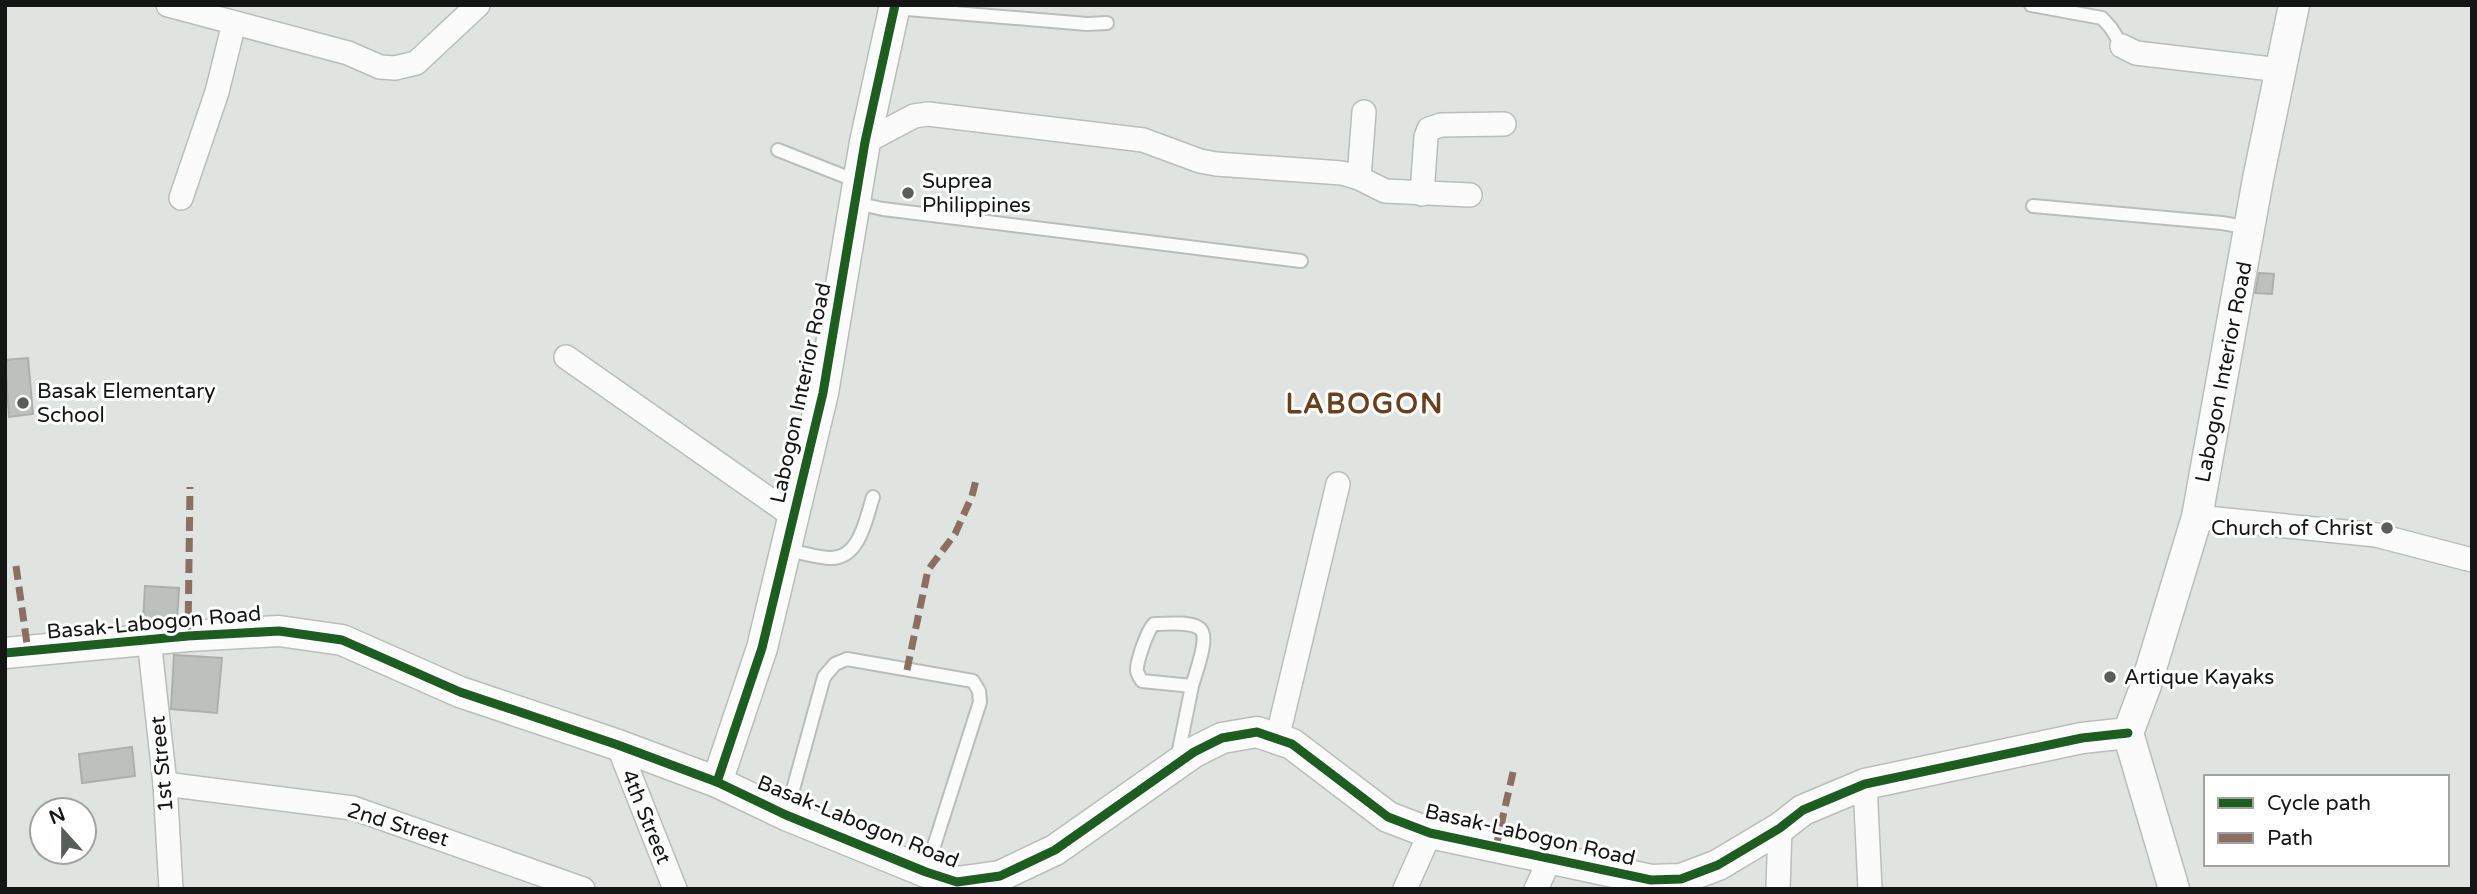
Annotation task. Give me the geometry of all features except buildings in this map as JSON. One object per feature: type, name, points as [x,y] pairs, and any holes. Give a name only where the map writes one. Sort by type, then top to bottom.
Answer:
[{"type":"street","points":[[169,5],[348,53],[380,67],[395,68],[416,63],[478,5]]},
{"type":"street","name":"Labogon Interior Road","points":[[2128,733],[2146,685],[2197,517],[2294,5]]},
{"type":"street","name":"Labogon Interior Road","points":[[716,782],[762,648],[823,393],[865,142],[895,7]]},
{"type":"street","points":[[181,198],[217,92],[234,23]]},
{"type":"street","points":[[2122,46],[2136,53],[2280,70]]},
{"type":"street","points":[[1359,178],[1364,112]]},
{"type":"street","points":[[865,142],[914,116],[928,114],[1143,140],[1200,161],[1216,164],[1342,173],[1385,191],[1470,195]]},
{"type":"street","points":[[1422,194],[1426,137],[1429,129],[1441,125],[1504,124]]},
{"type":"street","points":[[566,357],[793,516]]},
{"type":"street","points":[[1277,739],[1338,484]]},
{"type":"street","points":[[2197,517],[2376,535],[2472,560]]},
{"type":"street","name":"Basak-Labogon Road","points":[[5,653],[149,639],[279,631],[342,640],[460,692],[618,745],[716,782],[786,815],[957,882],[1000,876],[1055,850],[1194,752],[1223,738],[1257,732],[1292,744],[1388,817],[1430,834],[1681,884],[1780,828],[1804,810],[1865,784],[2082,738],[2128,733]]},
{"type":"street","name":"1st Street","points":[[149,639],[164,784],[171,889]]},
{"type":"street","points":[[2128,733],[2174,889]]},
{"type":"street","name":"4th Street","points":[[618,745],[675,889]]},
{"type":"street","name":"2nd Street","points":[[164,784],[353,808],[583,889]]},
{"type":"street","points":[[1865,784],[1870,889]]},
{"type":"street","points":[[1778,889],[1780,828]]},
{"type":"street","points":[[1405,889],[1430,834]]},
{"type":"street","points":[[1536,889],[1550,859]]},
{"type":"lane","points":[[2031,5],[2102,18],[2122,46]]},
{"type":"lane","points":[[895,7],[1087,24],[1107,23]]},
{"type":"lane","points":[[778,150],[883,209],[1301,261]]},
{"type":"lane","points":[[2033,206],[2222,223],[2250,228]]},
{"type":"lane","points":[[786,550],[832,559],[846,553],[859,541],[873,497]]},
{"type":"lane","points":[[1177,763],[1204,634],[1202,629],[1196,626],[1154,624],[1149,630],[1137,673],[1143,681],[1192,686]]},
{"type":"lane","points":[[786,815],[824,677],[835,664],[847,659],[973,681],[979,691],[980,702],[926,872]]},
{"type":"marked path","points":[[907,670],[928,570],[955,534],[976,480]]},
{"type":"marked path","points":[[188,636],[190,487]]},
{"type":"marked path","points":[[16,566],[28,651]]},
{"type":"marked path","points":[[1496,847],[1514,768]]},
{"type":"cycle path","points":[[717,782],[762,648],[823,393],[865,142],[895,5]]},
{"type":"cycle path","points":[[5,653],[188,636],[279,631],[342,640],[460,692],[618,745],[717,782],[786,815],[957,882],[1000,876],[1055,850],[1194,752],[1222,738],[1257,732],[1292,744],[1388,817],[1430,833],[1651,880],[1681,879],[1718,865],[1780,828],[1803,810],[1865,784],[2082,738],[2128,733]]},
{"type":"place","name":"Suprea Philippines","points":[[908,193]]},
{"type":"place","name":"Basak Elementary School","points":[[23,403]]},
{"type":"place","name":"Church of Christ","points":[[2387,528]]},
{"type":"place","name":"Artique Kayaks","points":[[2110,677]]},
{"type":"district","name":"LABOGON","points":[[1365,404]]}]
